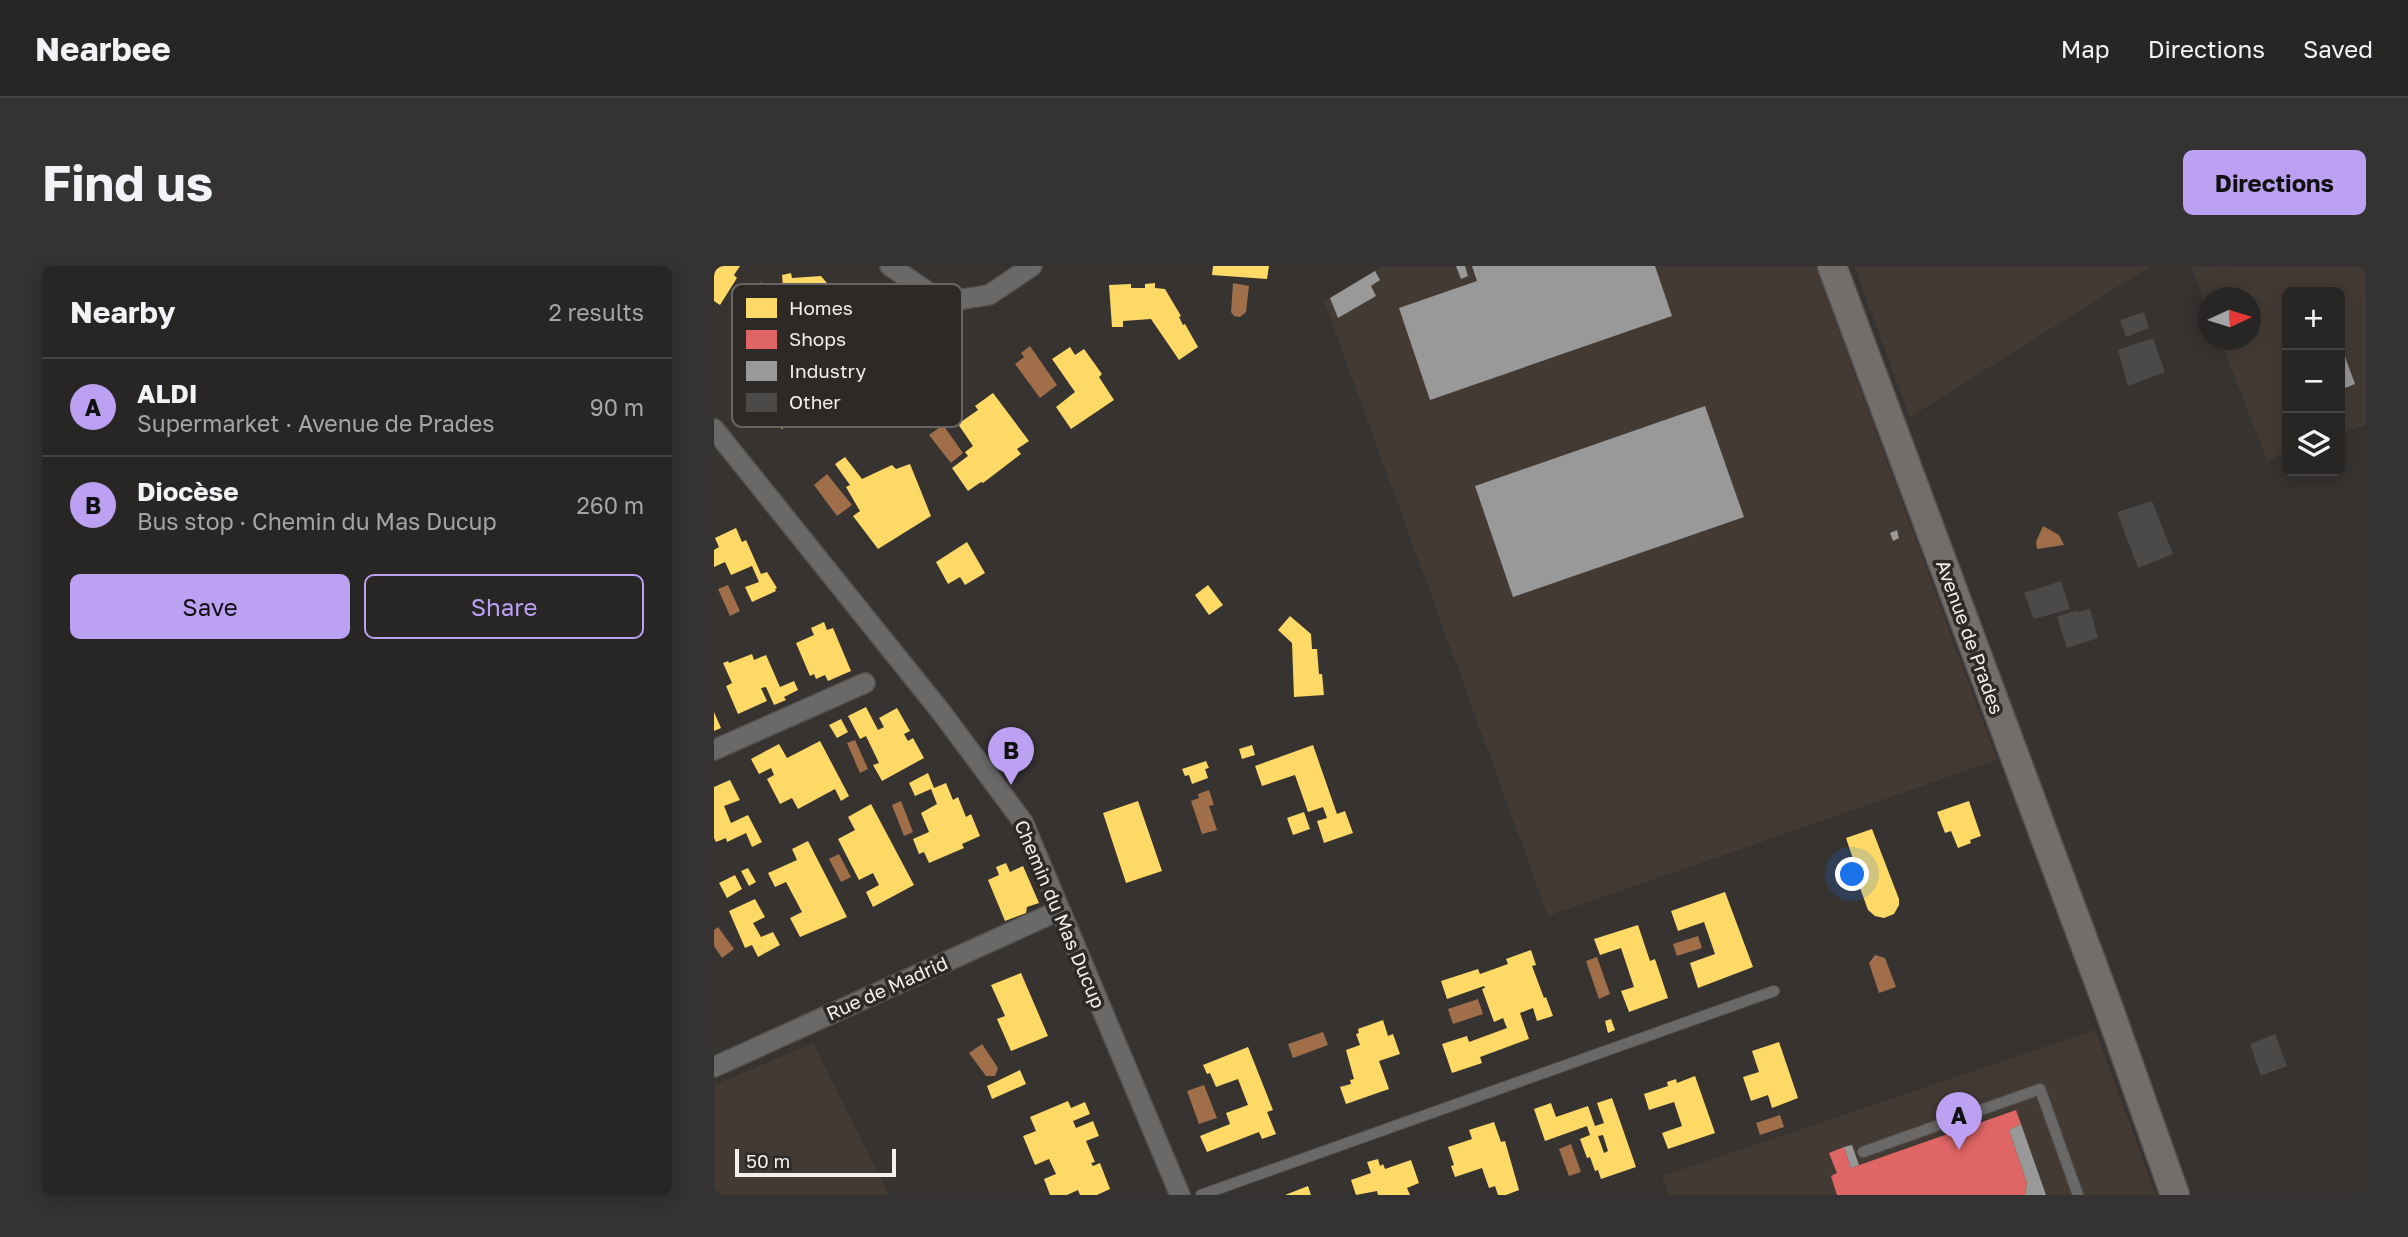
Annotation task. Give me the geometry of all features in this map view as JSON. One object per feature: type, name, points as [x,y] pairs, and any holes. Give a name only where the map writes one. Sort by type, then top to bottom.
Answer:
[{"type":"main road","name":"Avenue de Prades","points":[[1832,266],[2109,1009],[2175,1195]]},
{"type":"main road","name":"Avenue de Prades","points":[[2109,1009],[2194,1195]]},
{"type":"street","points":[[890,266],[916,284]]},
{"type":"street","points":[[962,299],[989,295],[1032,266]]},
{"type":"street","name":"Chemin du Mas Ducup","points":[[714,429],[942,713],[1023,822],[1180,1195]]},
{"type":"street","points":[[714,750],[865,683]]},
{"type":"street","name":"Rue de Madrid","points":[[714,1067],[1060,910]]},
{"type":"lane","points":[[1201,1195],[1774,991]]},
{"type":"lane","points":[[1863,1152],[2040,1090],[2078,1195]]},
{"type":"shaded area","points":[[1382,266],[1815,266],[1997,760],[1548,916],[1324,301]]},
{"type":"shaded area","points":[[1854,266],[2151,266],[1910,417]]},
{"type":"shaded area","points":[[2191,266],[2366,266],[2366,425],[2345,432],[2345,287],[2282,287],[2282,455],[2267,460],[2224,350],[2261,350],[2261,287],[2199,287]]},
{"type":"shaded area","points":[[1233,283],[1249,286],[1246,312],[1240,317],[1231,312]]},
{"type":"shaded area","points":[[1030,346],[1057,385],[1040,398],[1015,364],[1024,357],[1021,353]]},
{"type":"shaded area","points":[[944,427],[963,453],[951,463],[929,435]]},
{"type":"shaded area","points":[[827,474],[852,505],[837,516],[814,485]]},
{"type":"shaded area","points":[[2043,526],[2059,535],[2064,545],[2037,549],[2036,542]]},
{"type":"shaded area","points":[[728,585],[740,611],[730,616],[718,589]]},
{"type":"shaded area","points":[[855,740],[868,769],[860,773],[847,743]]},
{"type":"shaded area","points":[[1209,790],[1214,805],[1209,806],[1217,830],[1202,834],[1191,801],[1199,798],[1198,794]]},
{"type":"shaded area","points":[[901,801],[913,832],[904,836],[892,805]]},
{"type":"shaded area","points":[[839,854],[851,877],[841,882],[829,859]]},
{"type":"shaded area","points":[[718,927],[734,949],[722,958],[714,946],[714,930]]},
{"type":"shaded area","points":[[1698,936],[1702,948],[1677,956],[1673,944]]},
{"type":"shaded area","points":[[1875,955],[1885,958],[1896,987],[1879,993],[1869,963]]},
{"type":"shaded area","points":[[1597,957],[1610,994],[1599,999],[1586,961]]},
{"type":"shaded area","points":[[1478,999],[1483,1014],[1453,1024],[1448,1009]]},
{"type":"shaded area","points":[[2095,1030],[2156,1195],[1668,1195],[1662,1176]]},
{"type":"shaded area","points":[[1323,1032],[1328,1045],[1293,1058],[1288,1044]]},
{"type":"shaded area","points":[[813,1043],[889,1195],[714,1195],[714,1085]]},
{"type":"shaded area","points":[[982,1044],[998,1068],[995,1076],[986,1076],[969,1053]]},
{"type":"shaded area","points":[[1204,1085],[1217,1118],[1199,1124],[1187,1091]]},
{"type":"shaded area","points":[[1780,1115],[1784,1127],[1760,1135],[1756,1123]]},
{"type":"shaded area","points":[[1571,1144],[1581,1172],[1569,1176],[1559,1149]]},
{"type":"building: Homes","points":[[714,266],[740,266],[734,275],[737,278],[720,305],[714,301]]},
{"type":"building: Homes","points":[[1213,266],[1269,266],[1267,279],[1212,275]]},
{"type":"building: Homes","points":[[791,273],[792,278],[821,276],[828,284],[783,284],[782,275]]},
{"type":"building: Homes","points":[[1155,283],[1155,288],[1165,289],[1181,316],[1179,317],[1183,325],[1185,324],[1198,347],[1179,360],[1151,319],[1123,321],[1123,327],[1112,327],[1109,285],[1131,284],[1131,288],[1145,288],[1145,284]]},
{"type":"building: Homes","points":[[1070,347],[1075,355],[1084,349],[1102,374],[1099,377],[1114,400],[1071,429],[1056,407],[1075,392],[1052,359]]},
{"type":"building: Homes","points":[[993,393],[1029,441],[1017,449],[1021,454],[968,491],[952,468],[968,456],[965,452],[973,446],[960,427],[962,421],[978,410],[975,406]]},
{"type":"building: Homes","points":[[845,457],[862,479],[892,465],[896,469],[910,464],[931,516],[878,549],[853,516],[860,511],[846,487],[850,485],[835,464]]},
{"type":"building: Homes","points":[[736,528],[742,542],[746,540],[761,574],[767,572],[777,588],[776,591],[752,602],[745,587],[759,582],[752,566],[731,575],[725,562],[714,567],[714,550],[719,547],[715,538]]},
{"type":"building: Homes","points":[[967,542],[985,573],[965,585],[960,577],[948,584],[936,562]]},
{"type":"building: Homes","points":[[1208,585],[1223,605],[1209,615],[1195,595]]},
{"type":"building: Homes","points":[[1290,616],[1311,634],[1312,649],[1317,649],[1324,695],[1294,697],[1292,643],[1278,630]]},
{"type":"building: Homes","points":[[824,622],[827,630],[833,628],[851,671],[828,681],[825,675],[816,679],[814,674],[810,676],[796,643],[814,635],[811,628]]},
{"type":"building: Homes","points":[[752,654],[754,660],[766,655],[780,687],[794,681],[798,690],[784,697],[786,700],[774,705],[766,687],[761,688],[767,701],[738,714],[726,686],[732,683],[723,663]]},
{"type":"building: Homes","points":[[866,707],[878,730],[884,727],[879,718],[897,708],[910,731],[904,734],[908,741],[913,738],[924,758],[882,781],[873,765],[879,763],[866,736],[860,739],[848,716]]},
{"type":"building: Homes","points":[[714,712],[721,728],[714,731]]},
{"type":"building: Homes","points":[[841,719],[848,732],[837,738],[829,725]]},
{"type":"building: Homes","points":[[820,741],[849,796],[841,801],[835,789],[798,809],[792,798],[780,804],[767,779],[774,775],[771,768],[759,774],[751,759],[779,744],[787,758]]},
{"type":"building: Homes","points":[[1252,745],[1255,755],[1242,759],[1239,749]]},
{"type":"building: Homes","points":[[1313,745],[1337,814],[1345,811],[1353,833],[1324,843],[1317,821],[1327,818],[1323,807],[1308,812],[1295,775],[1262,786],[1255,766]]},
{"type":"building: Homes","points":[[1206,761],[1209,768],[1205,769],[1208,778],[1192,784],[1189,775],[1185,776],[1182,769]]},
{"type":"building: Homes","points":[[928,773],[934,788],[946,783],[953,800],[958,797],[966,817],[971,814],[980,836],[962,844],[964,848],[929,863],[924,852],[919,854],[913,839],[929,832],[921,813],[937,804],[931,789],[915,796],[909,783]]},
{"type":"building: Homes","points":[[730,780],[740,800],[724,806],[731,823],[748,815],[762,842],[752,847],[746,833],[727,842],[726,838],[716,842],[714,838],[714,787]]},
{"type":"building: Homes","points":[[1138,801],[1162,871],[1126,883],[1103,813]]},
{"type":"building: Homes","points":[[1969,801],[1981,836],[1958,848],[1951,831],[1945,833],[1937,812]]},
{"type":"building: Homes","points":[[871,804],[914,885],[873,907],[866,892],[879,885],[873,873],[859,880],[838,839],[855,830],[848,817]]},
{"type":"building: Homes","points":[[1304,812],[1310,829],[1293,835],[1287,818]]},
{"type":"building: Homes","points":[[1872,829],[1899,899],[1894,914],[1884,918],[1875,916],[1868,910],[1850,860],[1853,859],[1846,838]]},
{"type":"building: Homes","points":[[808,841],[847,917],[800,937],[790,918],[802,912],[786,882],[775,887],[768,873],[797,860],[792,849]]},
{"type":"building: Homes","points":[[1006,863],[1010,872],[1023,866],[1039,903],[1027,907],[1026,913],[1005,921],[988,880],[999,875],[996,867]]},
{"type":"building: Homes","points":[[748,868],[756,882],[749,886],[741,871]]},
{"type":"building: Homes","points":[[735,875],[742,889],[727,898],[719,883]]},
{"type":"building: Homes","points":[[1725,892],[1753,967],[1698,988],[1690,963],[1715,954],[1704,922],[1678,931],[1671,911]]},
{"type":"building: Homes","points":[[755,899],[765,917],[753,923],[761,937],[773,932],[780,945],[758,957],[752,945],[745,948],[729,911]]},
{"type":"building: Homes","points":[[1638,925],[1650,961],[1655,959],[1668,998],[1629,1012],[1621,991],[1634,987],[1621,948],[1600,955],[1594,939]]},
{"type":"building: Homes","points":[[1531,950],[1536,965],[1532,966],[1553,1016],[1537,1021],[1533,1008],[1520,1013],[1529,1039],[1480,1057],[1482,1063],[1452,1073],[1442,1044],[1467,1036],[1469,1042],[1507,1028],[1503,1018],[1494,1022],[1482,989],[1484,986],[1447,999],[1441,981],[1478,969],[1480,974],[1508,964],[1506,959]]},
{"type":"building: Homes","points":[[1021,973],[1048,1036],[1011,1051],[997,1019],[1005,1016],[991,985]]},
{"type":"building: Homes","points":[[1611,1019],[1615,1030],[1608,1033],[1605,1021]]},
{"type":"building: Homes","points":[[1383,1020],[1388,1036],[1393,1034],[1400,1054],[1379,1061],[1389,1089],[1346,1104],[1340,1087],[1351,1084],[1350,1080],[1354,1079],[1346,1050],[1360,1045],[1356,1034],[1359,1033],[1358,1029]]},
{"type":"building: Homes","points":[[1779,1042],[1798,1098],[1772,1108],[1768,1095],[1751,1101],[1743,1077],[1759,1072],[1752,1051]]},
{"type":"building: Homes","points":[[1248,1047],[1273,1110],[1267,1112],[1276,1134],[1262,1139],[1259,1132],[1207,1152],[1200,1136],[1230,1124],[1226,1113],[1248,1105],[1238,1079],[1216,1087],[1203,1065]]},
{"type":"building: Homes","points":[[1020,1070],[1026,1084],[992,1099],[987,1086]]},
{"type":"building: Homes","points":[[1695,1076],[1715,1133],[1668,1149],[1662,1133],[1682,1126],[1674,1102],[1649,1110],[1644,1094],[1668,1086],[1667,1082],[1676,1079],[1677,1083]]},
{"type":"building: Homes","points":[[1612,1098],[1636,1167],[1601,1179],[1590,1157],[1587,1158],[1580,1139],[1590,1135],[1587,1126],[1545,1141],[1534,1109],[1551,1103],[1556,1117],[1588,1106],[1595,1126],[1604,1123],[1597,1103]],"holes":[[[1603,1135],[1608,1151],[1604,1153],[1598,1136]]]},
{"type":"building: Homes","points":[[1068,1101],[1071,1108],[1085,1102],[1090,1114],[1073,1121],[1076,1128],[1093,1121],[1099,1136],[1086,1141],[1095,1162],[1091,1163],[1093,1166],[1100,1163],[1110,1189],[1097,1195],[1080,1195],[1078,1190],[1067,1195],[1050,1195],[1044,1179],[1056,1174],[1049,1159],[1035,1165],[1023,1136],[1036,1131],[1030,1117]]},
{"type":"building: Homes","points":[[1494,1122],[1501,1142],[1505,1141],[1519,1190],[1506,1195],[1498,1195],[1495,1186],[1489,1188],[1482,1168],[1455,1177],[1451,1166],[1454,1165],[1448,1147],[1472,1139],[1469,1130]]},
{"type":"building: Homes","points":[[1378,1159],[1380,1166],[1383,1164],[1385,1169],[1411,1160],[1419,1183],[1407,1188],[1410,1195],[1378,1195],[1377,1191],[1356,1195],[1351,1180],[1371,1173],[1367,1162]]},
{"type":"building: Homes","points":[[1308,1186],[1311,1195],[1285,1195]]},
{"type":"building: Shops","points":[[2016,1110],[2021,1124],[2009,1130],[2027,1183],[2025,1195],[1837,1195],[1831,1176],[1837,1173],[1829,1153],[1844,1147],[1851,1168]]},
{"type":"building: Industry","points":[[1456,266],[1465,266],[1468,276],[1461,279]]},
{"type":"building: Industry","points":[[1472,266],[1655,266],[1672,316],[1430,400],[1399,308],[1477,281]]},
{"type":"building: Industry","points":[[1375,271],[1380,280],[1371,286],[1376,296],[1338,318],[1330,298]]},
{"type":"building: Industry","points":[[2345,357],[2355,384],[2345,388]]},
{"type":"building: Industry","points":[[1705,406],[1744,517],[1513,597],[1475,486]]},
{"type":"building: Industry","points":[[1897,530],[1899,538],[1893,541],[1890,533]]},
{"type":"building: Industry","points":[[2021,1124],[2046,1195],[2025,1195],[2027,1183],[2009,1130]]},
{"type":"building: Industry","points":[[1852,1145],[1859,1165],[1851,1168],[1844,1147]]},
{"type":"building: Other","points":[[2144,312],[2149,328],[2126,337],[2120,320]]},
{"type":"building: Other","points":[[2153,338],[2165,372],[2128,386],[2118,350]]},
{"type":"building: Other","points":[[2152,501],[2173,554],[2138,568],[2117,512]]},
{"type":"building: Other","points":[[2061,581],[2070,609],[2034,619],[2024,593]]},
{"type":"building: Other","points":[[2090,609],[2098,638],[2067,648],[2057,617]]},
{"type":"building: Other","points":[[2275,1034],[2287,1066],[2261,1076],[2250,1044]]},
{"type":"place","name":"Diocèse","points":[[1011,785]]},
{"type":"place","name":"ALDI","points":[[1959,1150]]}]
